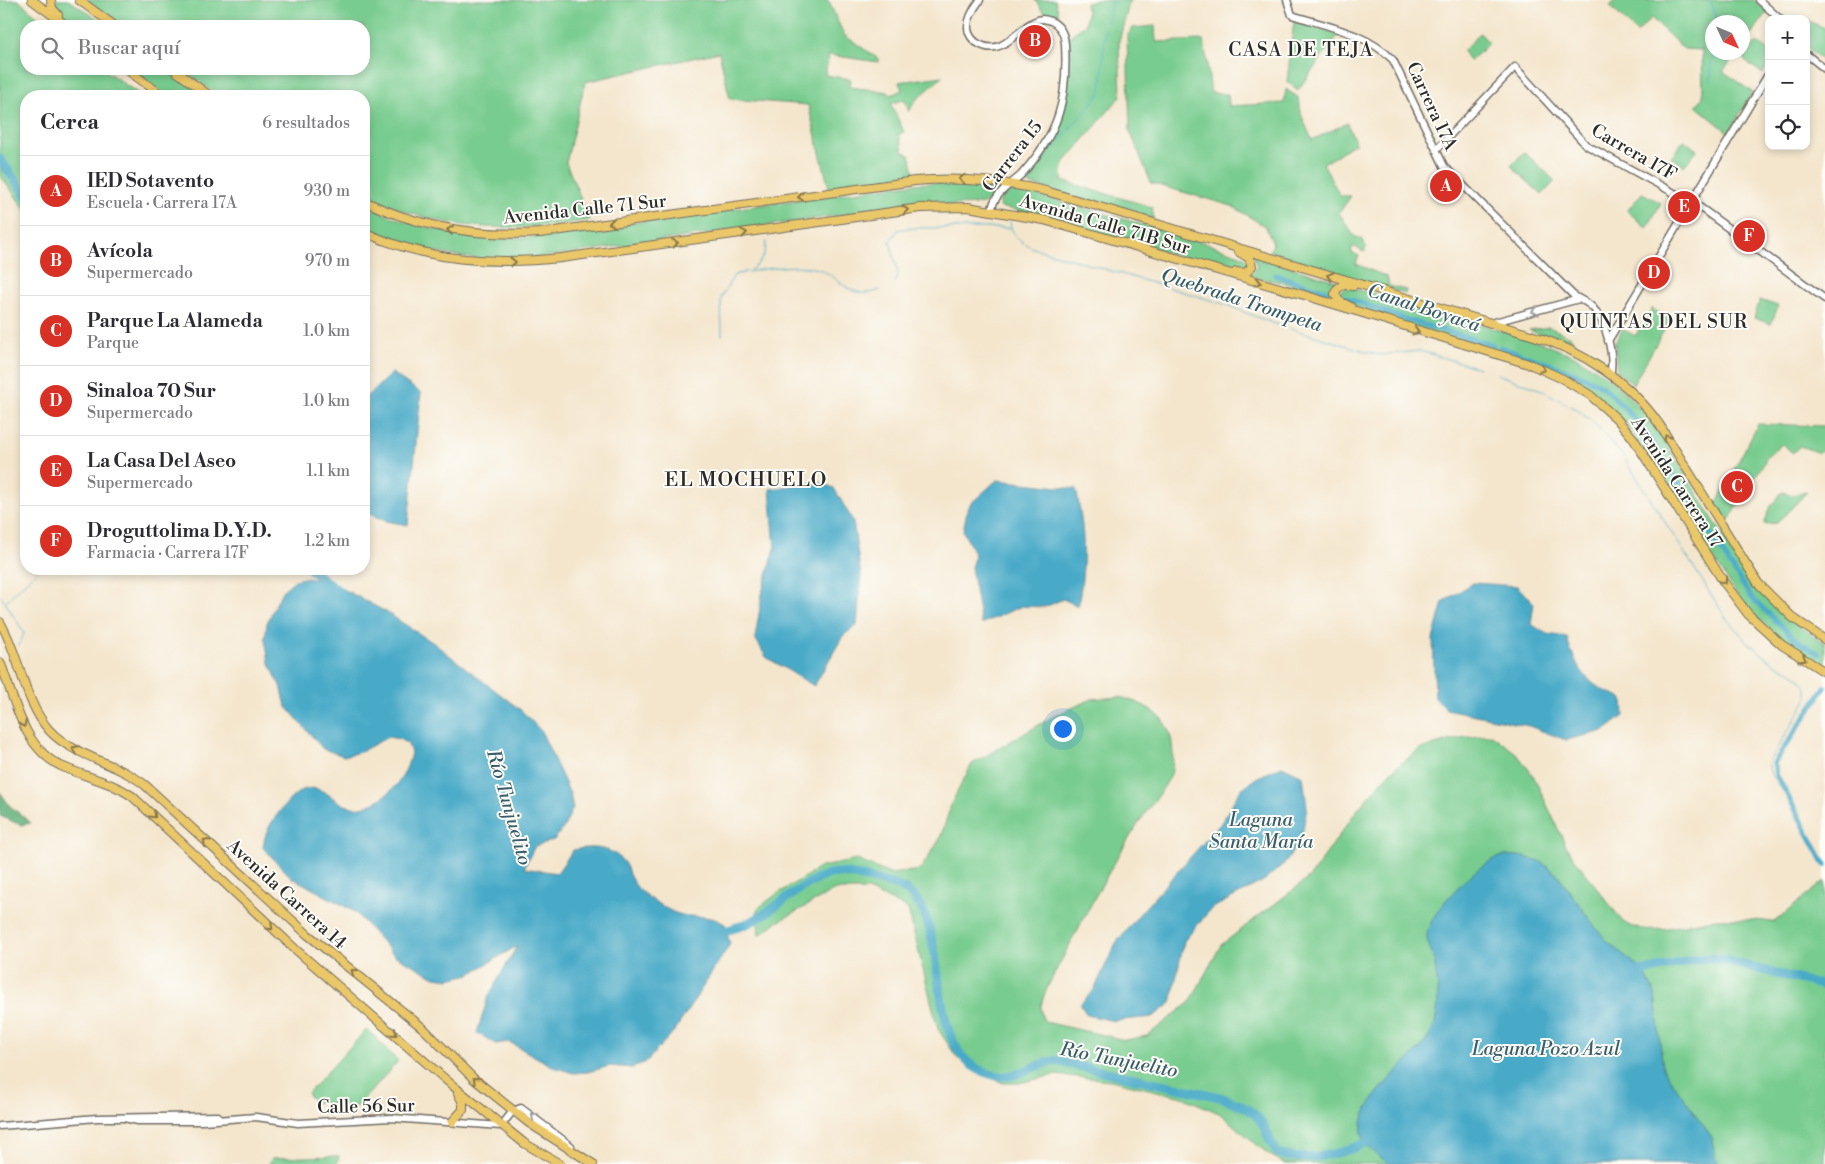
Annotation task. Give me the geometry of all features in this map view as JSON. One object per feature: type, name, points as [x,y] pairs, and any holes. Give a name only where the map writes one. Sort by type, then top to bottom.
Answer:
[{"type":"main road","points":[[32,0],[60,20]]},
{"type":"main road","points":[[51,0],[53,10],[63,20]]},
{"type":"main road","points":[[75,0],[90,8]]},
{"type":"main road","points":[[79,0],[107,20]]},
{"type":"main road","points":[[134,75],[155,90]]},
{"type":"main road","points":[[181,75],[202,90]]},
{"type":"main road","name":"Avenida Calle 71B Sur","points":[[695,212],[922,181],[952,179],[1011,184],[1046,191],[1490,323]]},
{"type":"main road","name":"Avenida Calle 71 Sur","points":[[370,204],[392,214],[437,228],[497,235],[540,233],[695,212]]},
{"type":"main road","name":"Avenida Calle 71B Sur","points":[[370,235],[395,245],[429,254],[476,261],[513,262],[561,258],[920,208],[959,206],[992,209],[1044,220],[1496,354]]},
{"type":"main road","points":[[1204,267],[1242,273],[1252,268],[1252,261],[1247,256],[1217,242]]},
{"type":"main road","points":[[1370,316],[1341,302],[1336,297],[1336,291],[1339,287],[1346,285],[1377,290]]},
{"type":"main road","name":"Avenida Carrera 17","points":[[1490,323],[1558,344],[1610,375],[1642,403],[1656,419],[1752,575],[1772,599],[1797,621],[1825,640]]},
{"type":"main road","name":"Avenida Carrera 17","points":[[1496,354],[1539,368],[1563,379],[1590,394],[1617,419],[1640,448],[1737,600],[1756,623],[1782,645],[1825,672]]},
{"type":"main road","name":"Avenida Carrera 14","points":[[0,622],[9,638],[37,712],[49,730],[68,745],[124,771],[145,785],[293,922],[418,1024],[464,1070],[543,1133],[580,1154],[593,1164]]},
{"type":"main road","name":"Avenida Carrera 14","points":[[0,662],[24,727],[42,752],[61,765],[108,783],[132,796],[288,942],[452,1086],[524,1143],[560,1164]]},
{"type":"main road","points":[[452,1086],[463,1107],[462,1112],[452,1122]]},
{"type":"street","name":"Carrera 15","points":[[980,0],[971,16],[968,28],[974,40],[984,46],[996,47],[1010,40],[1023,28],[1038,19],[1046,19],[1058,25],[1064,33],[1064,86],[1059,118],[1042,149],[996,198],[992,209]]},
{"type":"street","name":"Carrera 17A","points":[[1287,0],[1292,15],[1355,36],[1389,56],[1398,69],[1436,150],[1448,171],[1579,299],[1591,305],[1596,312],[1608,341],[1612,357],[1610,375]]},
{"type":"street","points":[[1759,0],[1776,15]]},
{"type":"street","points":[[1810,57],[1825,69]]},
{"type":"street","name":"Carrera 17F","points":[[1436,150],[1515,67],[1571,130],[1590,148],[1692,201],[1825,299]]},
{"type":"street","points":[[1608,341],[1765,80]]},
{"type":"street","points":[[1490,323],[1579,299]]},
{"type":"street","points":[[501,1126],[514,1111]]},
{"type":"street","name":"Calle 56 Sur","points":[[0,1126],[90,1118],[256,1117],[298,1123],[391,1118],[501,1126]]},
{"type":"green space","points":[[0,0],[18,0],[42,20],[20,20],[20,75],[112,75],[133,90],[20,90],[20,203],[0,175]]},
{"type":"green space","points":[[55,0],[68,0],[100,20],[68,20],[53,3]]},
{"type":"green space","points":[[87,0],[828,0],[844,35],[880,60],[878,62],[829,55],[825,75],[851,79],[850,87],[888,92],[891,95],[902,90],[899,82],[943,76],[914,102],[909,112],[904,99],[891,104],[904,132],[899,134],[903,151],[910,155],[915,177],[829,188],[808,105],[730,99],[719,52],[585,82],[566,163],[590,220],[530,227],[502,228],[448,223],[393,207],[370,197],[370,90],[210,90],[190,75],[370,75],[370,20],[115,20]]},
{"type":"green space","points":[[1035,0],[1055,0],[1059,15],[1047,17]]},
{"type":"green space","points":[[1096,0],[1130,0],[1119,41],[1121,96],[1063,164],[1062,181],[1152,207],[1154,219],[1021,182],[1046,150],[1056,132],[1066,93],[1068,37],[1085,25],[1087,13],[1085,4]]},
{"type":"green space","points":[[1616,0],[1754,0],[1768,12],[1750,36],[1750,15],[1705,15],[1705,60],[1732,60],[1723,71],[1752,92],[1729,133],[1696,106],[1703,97],[1702,50],[1684,49],[1651,18],[1637,33],[1610,6]]},
{"type":"green space","points":[[1294,21],[1339,34],[1298,90],[1287,82]]},
{"type":"green space","points":[[1810,22],[1825,28],[1824,62],[1810,50]]},
{"type":"green space","points":[[1155,26],[1156,42],[1204,40],[1211,93],[1228,94],[1229,106],[1284,103],[1286,89],[1299,98],[1301,114],[1312,140],[1347,123],[1356,143],[1323,163],[1340,196],[1351,196],[1339,213],[1354,236],[1361,239],[1366,247],[1364,252],[1353,246],[1351,252],[1359,256],[1356,264],[1387,277],[1389,286],[1406,290],[1405,294],[1270,251],[1273,244],[1266,227],[1232,206],[1151,183],[1130,131],[1127,36],[1133,28]]},
{"type":"green space","points":[[1480,33],[1489,43],[1470,62],[1463,51]]},
{"type":"green space","points":[[1757,42],[1765,48],[1765,71],[1763,74],[1744,60],[1750,60],[1750,50]]},
{"type":"green space","points":[[139,75],[177,75],[198,90],[160,90]]},
{"type":"green space","points":[[1684,140],[1697,150],[1684,166],[1671,157]]},
{"type":"green space","points":[[1524,152],[1555,181],[1542,195],[1511,166]]},
{"type":"green space","points":[[976,183],[986,186],[991,194],[990,200],[983,204],[898,207],[521,259],[481,259],[429,251],[395,241],[370,231],[370,207],[402,220],[442,231],[503,238],[524,238],[911,184]]},
{"type":"green space","points":[[1013,188],[1187,237],[1243,256],[1249,262],[1248,268],[1238,271],[1168,253],[1040,215],[999,207],[1000,200]]},
{"type":"green space","points":[[1642,193],[1661,203],[1647,228],[1627,211]]},
{"type":"green space","points":[[1253,255],[1339,282],[1332,295],[1334,300],[1290,284],[1249,276],[1257,266]]},
{"type":"green space","points":[[1346,287],[1380,295],[1540,342],[1577,357],[1608,377],[1650,417],[1745,571],[1772,602],[1792,620],[1825,643],[1825,669],[1781,638],[1742,602],[1624,422],[1588,389],[1543,366],[1387,319],[1343,301],[1339,298],[1338,292]]},
{"type":"green space","points":[[1760,300],[1778,306],[1771,324],[1754,318]]},
{"type":"green space","points":[[1652,309],[1670,320],[1633,384],[1617,371],[1615,343],[1623,329],[1635,336]]},
{"type":"green space","points":[[1549,327],[1571,337],[1579,350],[1529,330]]},
{"type":"green space","points":[[1758,424],[1825,426],[1825,448],[1819,453],[1800,446],[1793,453],[1782,444],[1768,456],[1726,525],[1715,506]]},
{"type":"green space","points":[[1782,492],[1793,495],[1807,492],[1777,523],[1764,524],[1771,506]]},
{"type":"green space","points":[[1120,697],[1146,707],[1156,713],[1163,721],[1169,730],[1172,742],[1172,770],[1165,785],[1133,832],[1108,874],[1050,982],[1043,997],[1041,1007],[1042,1017],[1045,1022],[1125,1040],[1147,1036],[1190,1002],[1221,945],[1310,877],[1357,810],[1390,772],[1420,749],[1460,738],[1492,735],[1516,753],[1533,775],[1568,850],[1623,922],[1634,927],[1645,929],[1668,928],[1716,919],[1774,922],[1825,881],[1825,1164],[1286,1164],[1268,1154],[1219,1113],[1182,1097],[1111,1080],[1055,1075],[1019,1083],[1003,1083],[981,1073],[957,1058],[938,1029],[908,909],[868,890],[835,890],[774,924],[759,936],[757,909],[777,894],[821,867],[857,860],[890,874],[920,870],[940,839],[952,802],[972,764],[1056,715],[1092,699]]},
{"type":"green space","points":[[0,792],[10,806],[31,823],[21,825],[0,816]]},
{"type":"green space","points":[[367,1029],[398,1061],[357,1107],[315,1102],[307,1094]]},
{"type":"green space","points":[[339,1156],[337,1164],[269,1164],[272,1158]]},
{"type":"water","points":[[392,373],[421,393],[408,525],[386,521],[370,514],[370,393]]},
{"type":"water","points":[[997,480],[1076,489],[1083,533],[1083,561],[1078,606],[1063,599],[1045,607],[1022,606],[981,624],[971,567],[975,555],[963,531],[968,506]]},
{"type":"water","points":[[818,482],[834,488],[853,521],[861,576],[857,625],[843,636],[814,686],[766,657],[755,638],[763,589],[775,548],[770,489]]},
{"type":"water","points":[[304,578],[317,579],[347,591],[386,612],[432,642],[522,711],[541,731],[570,794],[573,808],[564,827],[554,840],[535,846],[524,868],[557,873],[573,850],[587,848],[602,849],[620,858],[634,883],[655,902],[678,914],[711,918],[725,924],[730,944],[676,1029],[646,1062],[632,1068],[610,1066],[588,1072],[573,1073],[554,1067],[509,1042],[496,1044],[477,1033],[488,997],[517,946],[470,974],[449,979],[435,977],[394,955],[355,912],[291,877],[263,848],[268,828],[280,811],[298,792],[306,789],[315,789],[347,806],[369,805],[383,797],[398,783],[407,767],[411,753],[408,744],[399,739],[388,737],[360,752],[344,756],[323,749],[286,706],[282,690],[269,662],[265,638],[267,623],[282,591],[295,580]]},
{"type":"water","points":[[1473,583],[1517,586],[1534,603],[1531,624],[1547,634],[1567,637],[1574,658],[1587,678],[1601,689],[1623,699],[1624,716],[1604,731],[1566,740],[1529,726],[1446,709],[1435,698],[1433,639],[1443,602]]},
{"type":"water","name":"Laguna Santa María","points":[[1282,766],[1303,776],[1307,807],[1302,835],[1287,861],[1265,880],[1211,909],[1184,941],[1171,1003],[1153,1017],[1114,1021],[1087,1015],[1080,1004],[1094,990],[1116,943],[1142,911],[1221,823],[1240,790],[1256,778]]},
{"type":"water","name":"Laguna Pozo Azul","points":[[1519,856],[1540,861],[1558,875],[1608,942],[1644,971],[1655,994],[1663,1069],[1711,1136],[1717,1164],[1389,1164],[1366,1144],[1362,1130],[1364,1115],[1372,1100],[1422,1045],[1434,1026],[1438,996],[1435,965],[1427,937],[1430,925],[1436,914],[1456,889],[1480,868],[1500,857]]},
{"type":"waterway","name":"Quebrada Trompeta","points":[[1107,23],[1112,0]]},
{"type":"waterway","points":[[1710,0],[1715,15]]},
{"type":"waterway","name":"Quebrada Trompeta","points":[[1029,177],[1101,92],[1105,29]]},
{"type":"waterway","points":[[1711,81],[1712,60]]},
{"type":"waterway","name":"Río Tunjuelito","points":[[0,159],[20,187]]},
{"type":"waterway","name":"Quebrada Trompeta","points":[[1010,222],[1012,231],[1018,238],[1033,248],[1224,304],[1272,323],[1379,355],[1420,351],[1479,368]]},
{"type":"waterway","points":[[895,282],[898,273],[890,241],[898,230],[908,228],[1010,228]]},
{"type":"waterway","points":[[750,270],[762,259],[766,242]]},
{"type":"waterway","points":[[748,272],[797,266],[814,268],[823,271],[851,290],[859,293],[880,290]]},
{"type":"waterway","points":[[722,335],[721,298],[734,275],[746,272]]},
{"type":"waterway","name":"Canal Boyacá","points":[[1275,275],[1329,292]]},
{"type":"waterway","name":"Canal Boyacá","points":[[1345,297],[1404,319],[1493,345]]},
{"type":"waterway","name":"Canal Boyacá","points":[[1500,347],[1575,373],[1597,383],[1609,392],[1645,430],[1750,596],[1796,640],[1819,654]]},
{"type":"waterway","points":[[1497,374],[1542,390],[1579,411],[1596,425],[1623,456],[1726,618],[1762,654],[1797,676],[1804,683],[1807,692],[1806,702],[1768,763],[1771,775],[1793,805]]},
{"type":"waterway","points":[[19,646],[24,633],[5,602],[33,575]]},
{"type":"waterway","name":"Río Tunjuelito","points":[[318,575],[338,590]]},
{"type":"waterway","points":[[0,596],[5,601]]},
{"type":"waterway","points":[[1825,687],[1774,763],[1777,776],[1825,865]]},
{"type":"waterway","name":"Río Tunjuelito","points":[[716,933],[753,921],[807,884],[828,875],[837,873],[861,876],[891,884],[911,894],[926,919],[933,944],[948,1027],[958,1050],[974,1067],[999,1076],[1006,1076],[1056,1061],[1220,1097],[1252,1112],[1262,1122],[1276,1151],[1288,1156],[1314,1157],[1328,1155],[1354,1147],[1375,1136]]},
{"type":"waterway","name":"Río Tunjuelito","points":[[1632,974],[1698,959],[1715,958],[1825,986]]},
{"type":"place","name":"Avícola","points":[[1035,41]]},
{"type":"place","name":"IED Sotavento","points":[[1446,186]]},
{"type":"place","name":"La Casa Del Aseo","points":[[1684,207]]},
{"type":"place","name":"Droguttolima D.Y.D.","points":[[1749,236]]},
{"type":"place","name":"Sinaloa 70 Sur","points":[[1654,273]]},
{"type":"place","name":"Parque La Alameda","points":[[1737,487]]},
{"type":"district","name":"CASA DE TEJA","points":[[1301,49]]},
{"type":"district","name":"QUINTAS DEL SUR","points":[[1654,321]]},
{"type":"district","name":"EL MOCHUELO","points":[[746,479]]}]
